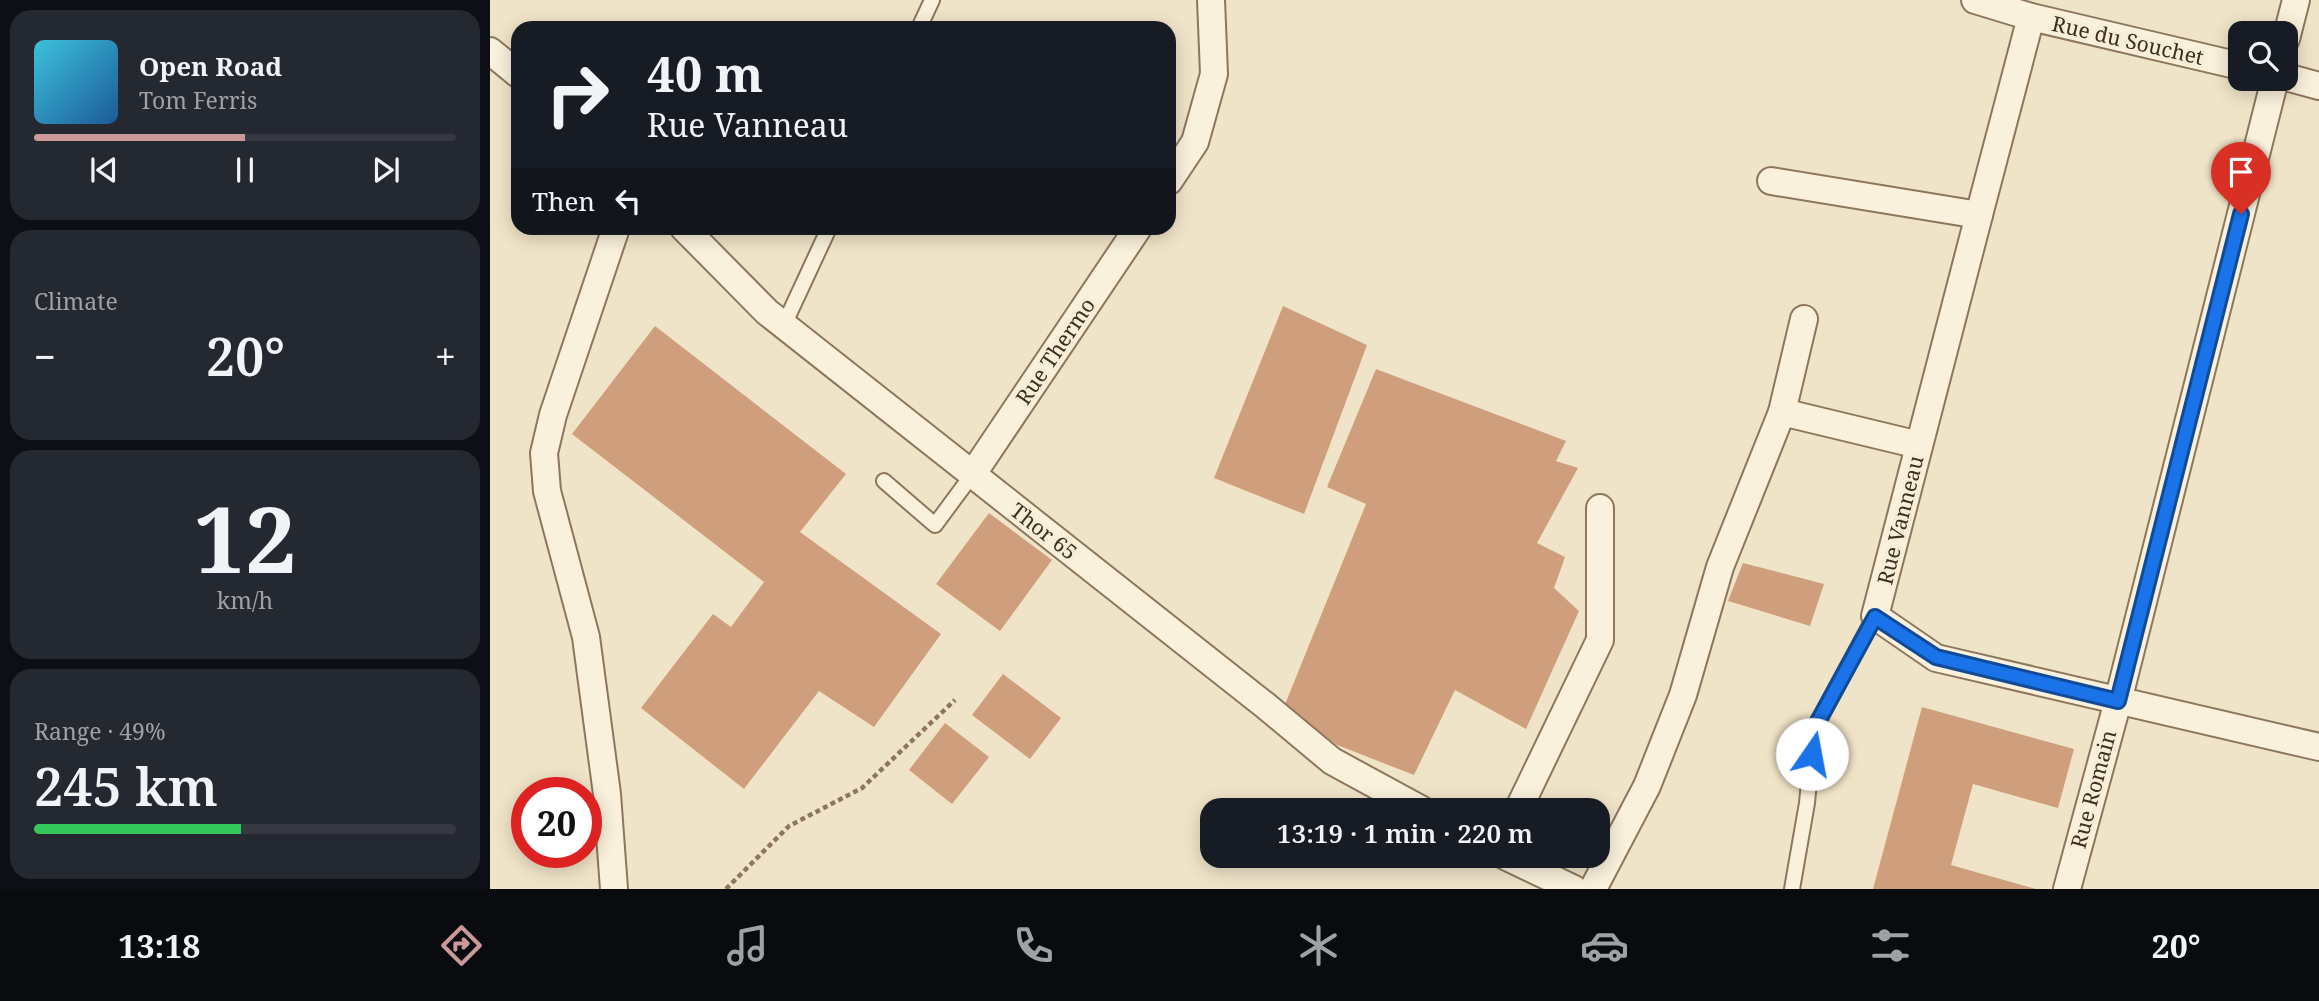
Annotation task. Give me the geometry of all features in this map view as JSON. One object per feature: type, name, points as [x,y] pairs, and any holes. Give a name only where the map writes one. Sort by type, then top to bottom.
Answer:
[{"type":"street","points":[[1176,170],[1195,142],[1214,74],[1211,0]]},
{"type":"street","name":"Rue du Souchet","points":[[1975,0],[2031,17],[2228,63]]},
{"type":"street","points":[[2291,21],[2296,0]]},
{"type":"street","name":"Rue Vanneau","points":[[1875,617],[2031,17]]},
{"type":"street","points":[[490,51],[511,68]]},
{"type":"street","points":[[2298,81],[2319,86]]},
{"type":"street","name":"Rue Romain","points":[[2067,889],[2118,701],[2272,91]]},
{"type":"street","points":[[1771,181],[1979,215]]},
{"type":"street","points":[[614,235],[552,415],[544,453],[547,491],[586,637],[607,794],[614,889]]},
{"type":"street","name":"Thor 65","points":[[691,235],[767,312],[1332,761],[1400,798]]},
{"type":"street","name":"Rue Thermo","points":[[972,475],[1133,235]]},
{"type":"street","points":[[1593,889],[1647,786],[1684,695],[1720,567],[1782,412],[1804,319]]},
{"type":"street","points":[[1782,412],[1919,445]]},
{"type":"street","points":[[1524,798],[1600,640],[1600,508]]},
{"type":"street","points":[[1875,617],[1936,657],[2319,747]]},
{"type":"street","points":[[1530,868],[1574,889]]},
{"type":"lane","points":[[922,21],[932,0]]},
{"type":"lane","points":[[784,325],[826,235]]},
{"type":"lane","points":[[884,481],[935,525],[972,475]]},
{"type":"lane","points":[[1792,889],[1807,803],[1814,729],[1875,617]]},
{"type":"path","points":[[726,889],[789,826],[862,788],[955,700]]},
{"type":"building","points":[[1283,306],[1367,345],[1304,514],[1214,478]]},
{"type":"building","points":[[655,326],[846,474],[800,532],[941,634],[874,727],[819,691],[744,789],[641,708],[713,614],[731,627],[764,582],[572,434]]},
{"type":"building","points":[[1376,369],[1566,441],[1556,461],[1578,468],[1537,543],[1565,557],[1554,588],[1579,611],[1526,729],[1455,690],[1414,775],[1337,745],[1284,707],[1366,504],[1327,487]]},
{"type":"building","points":[[989,513],[1052,560],[1000,631],[936,584]]},
{"type":"building","points":[[1743,563],[1824,584],[1810,626],[1728,601]]},
{"type":"building","points":[[1003,674],[1061,718],[1030,759],[972,715]]},
{"type":"building","points":[[1922,707],[2074,749],[2058,808],[1973,784],[1951,865],[2036,889],[1873,889]]},
{"type":"building","points":[[945,723],[989,757],[952,804],[909,770]]},
{"type":"route","points":[[1812,754],[1814,729],[1875,617],[1936,657],[2118,701],[2241,214]]}]
